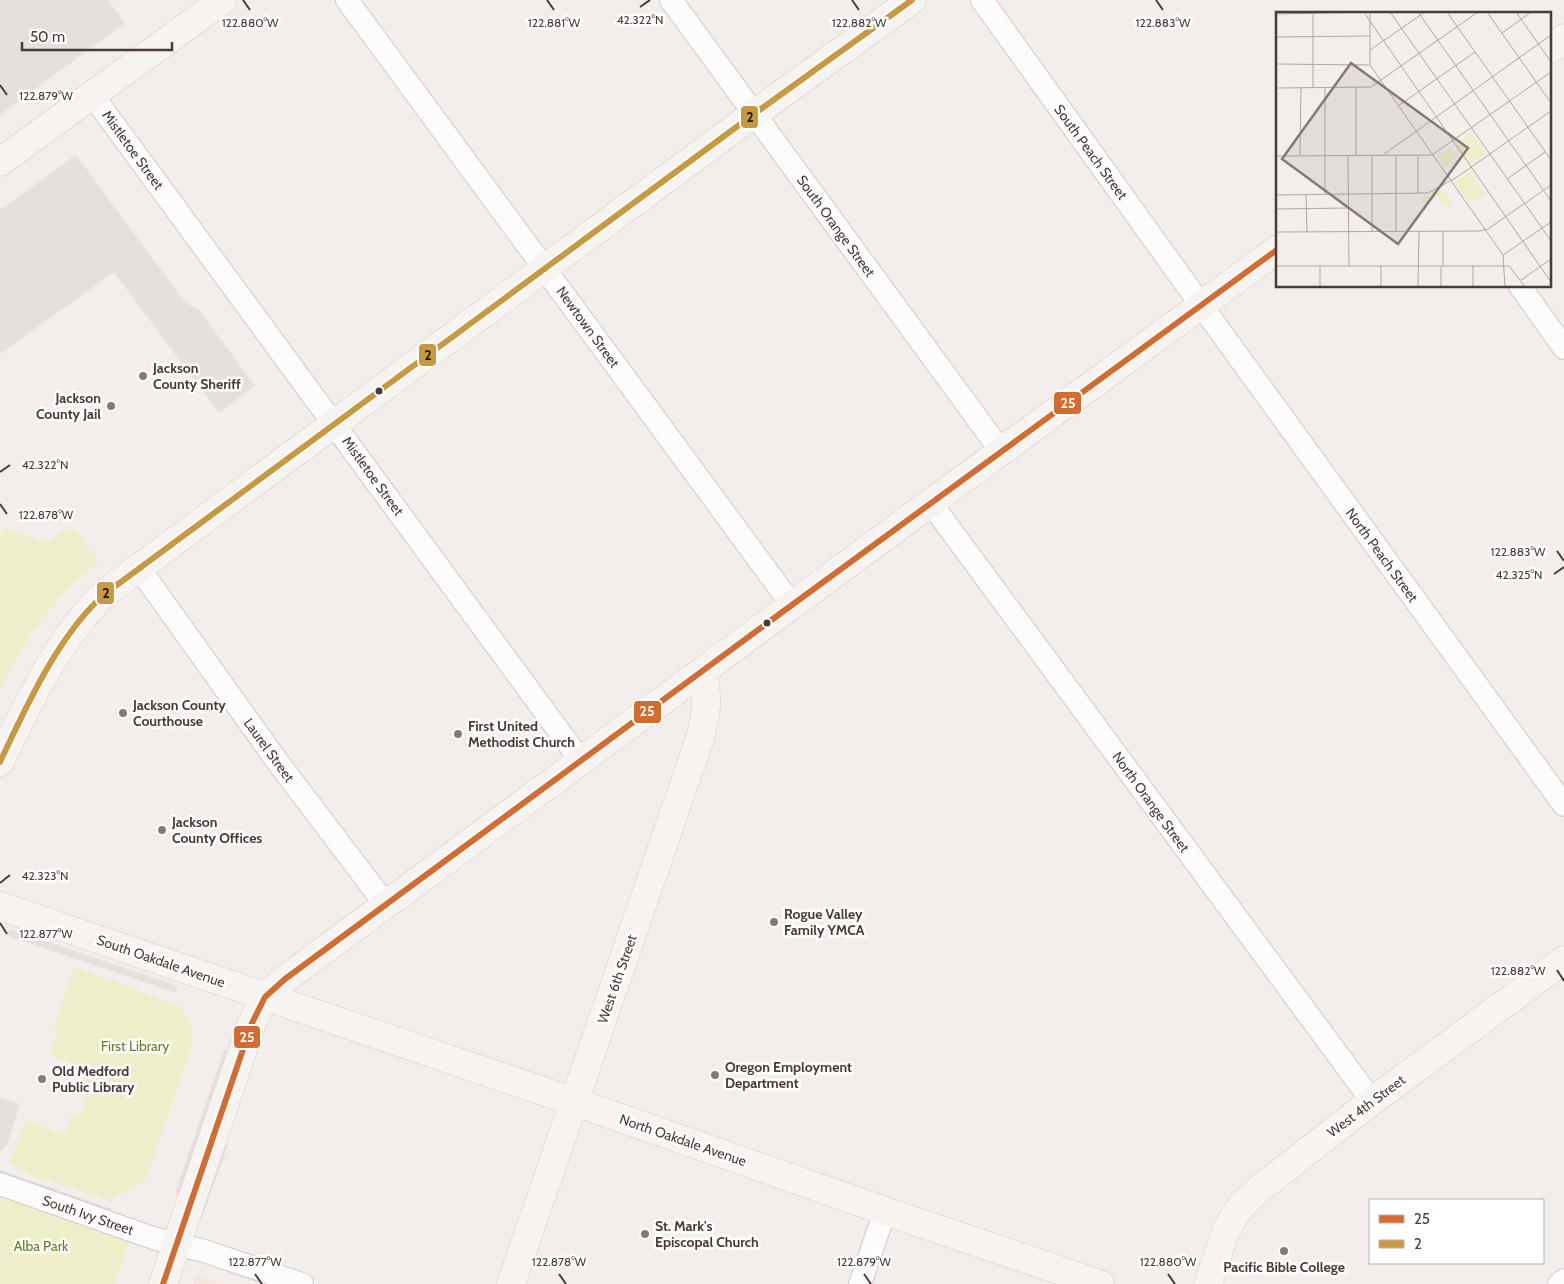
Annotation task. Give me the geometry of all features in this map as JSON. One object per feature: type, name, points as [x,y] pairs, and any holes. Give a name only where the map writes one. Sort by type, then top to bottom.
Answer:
[{"type":"main road","points":[[0,162],[223,0]]},
{"type":"main road","points":[[0,762],[39,683],[66,639],[98,600],[754,114],[912,0]]},
{"type":"main road","points":[[1552,47],[1564,38]]},
{"type":"main road","points":[[162,1284],[252,1023],[265,997],[285,979],[792,606],[930,502],[1276,250]]},
{"type":"main road","name":"West 6th Street","points":[[511,1284],[700,738],[706,713],[706,687],[701,672]]},
{"type":"main road","name":"South Oakdale Avenue","points":[[0,906],[265,997]]},
{"type":"main road","name":"West 4th Street","points":[[1208,1284],[1226,1230],[1241,1206],[1259,1189],[1372,1101],[1564,960]]},
{"type":"main road","name":"North Oakdale Avenue","points":[[265,997],[1100,1284]]},
{"type":"street","name":"Newtown Street","points":[[347,0],[792,606]]},
{"type":"street","name":"South Orange Street","points":[[671,0],[1001,452]]},
{"type":"street","name":"South Peach Street","points":[[982,0],[1201,305]]},
{"type":"street","name":"Mistletoe Street","points":[[93,96],[581,761]]},
{"type":"street","points":[[1521,288],[1564,348]]},
{"type":"street","name":"North Peach Street","points":[[1201,305],[1564,805]]},
{"type":"street","name":"North Orange Street","points":[[930,502],[1372,1101]]},
{"type":"street","name":"Laurel Street","points":[[139,568],[276,761],[386,905]]},
{"type":"street","name":"South Ivy Street","points":[[0,1184],[153,1238],[204,1251],[302,1284]]},
{"type":"street","points":[[860,1284],[885,1211]]},
{"type":"street","points":[[1558,1284],[1564,1280]]},
{"type":"shaded area","points":[[0,0],[108,0],[125,23],[0,115]]},
{"type":"shaded area","points":[[76,155],[185,302],[200,311],[255,386],[219,413],[114,272],[0,354],[0,210]]},
{"type":"shaded area","points":[[10,929],[178,986],[176,993],[8,936]]},
{"type":"shaded area","points":[[224,1050],[232,1053],[182,1196],[175,1193]]},
{"type":"shaded area","points":[[0,1098],[20,1104],[7,1145],[0,1152]]},
{"type":"shaded area","points":[[221,1143],[228,1145],[203,1215],[197,1213]]},
{"type":"shaded area","points":[[0,1170],[112,1209],[109,1216],[0,1178]]},
{"type":"shaded area","points":[[196,1275],[223,1284],[193,1284]]},
{"type":"green space","points":[[4,528],[45,541],[74,528],[99,561],[67,589],[33,630],[0,688],[0,539]]},
{"type":"green space","name":"First Library","points":[[75,967],[179,1006],[186,1014],[192,1030],[193,1041],[145,1181],[110,1201],[22,1172],[10,1160],[25,1121],[65,1134],[72,1114],[80,1117],[88,1092],[80,1089],[87,1068],[49,1056],[58,1030],[53,1027]]},
{"type":"green space","name":"Alba Park","points":[[0,1191],[131,1235],[115,1284],[0,1284]]},
{"type":"transit line","name":"2","points":[[0,762],[45,672],[73,629],[89,609],[106,593],[754,114],[912,0]]},
{"type":"transit line","name":"25","points":[[163,1284],[252,1023],[265,997],[285,979],[1276,250]]},
{"type":"place","name":"Jackson County Sheriff","points":[[143,376]]},
{"type":"place","name":"Jackson County Jail","points":[[111,406]]},
{"type":"place","name":"Jackson County Courthouse","points":[[123,713]]},
{"type":"place","name":"First United Methodist Church","points":[[458,734]]},
{"type":"place","name":"Jackson County Offices","points":[[162,830]]},
{"type":"place","name":"Rogue Valley Family YMCA","points":[[774,922]]},
{"type":"place","name":"Oregon Employment Department","points":[[715,1075]]},
{"type":"place","name":"Old Medford Public Library","points":[[42,1079]]},
{"type":"place","name":"St. Mark's Episcopal Church","points":[[645,1234]]},
{"type":"place","name":"Pacific Bible College","points":[[1284,1251]]}]
